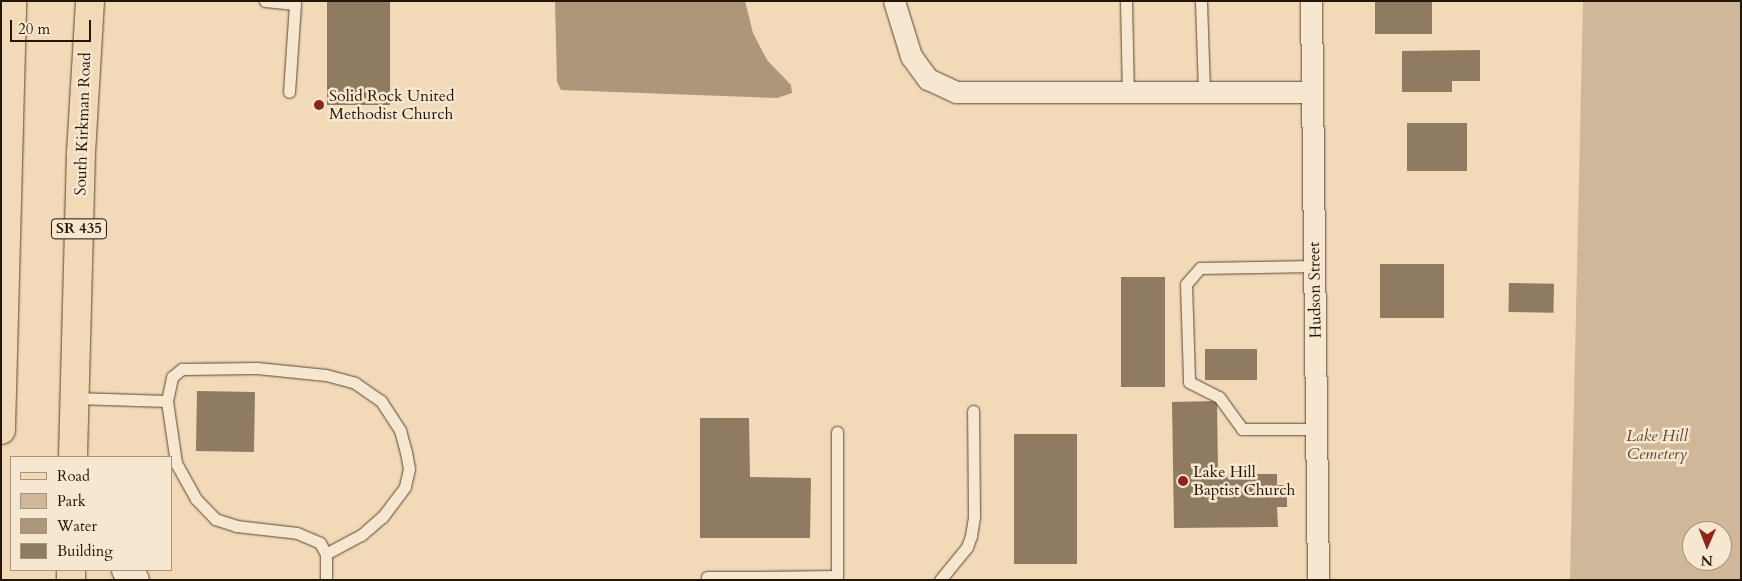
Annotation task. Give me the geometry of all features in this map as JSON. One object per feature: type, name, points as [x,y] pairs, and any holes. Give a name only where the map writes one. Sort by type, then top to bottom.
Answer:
[{"type":"main road","points":[[1,430],[3,247],[12,1]]},
{"type":"main road","name":"South Kirkman Road","points":[[74,456],[81,153],[90,1]]},
{"type":"street","points":[[894,1],[911,56],[928,78],[956,92],[1312,92]]},
{"type":"street","name":"Hudson Street","points":[[1311,1],[1318,580]]},
{"type":"lane","points":[[266,1],[295,4],[289,92]]},
{"type":"lane","points":[[1126,1],[1128,93]]},
{"type":"lane","points":[[1201,1],[1204,92]]},
{"type":"lane","points":[[1315,266],[1200,268],[1186,284],[1189,382],[1219,397],[1242,429],[1317,430]]},
{"type":"lane","points":[[326,554],[361,535],[382,517],[405,487],[409,469],[400,430],[381,401],[355,383],[326,375],[257,368],[182,369],[172,377],[167,401],[176,463],[196,498],[215,519],[236,526],[297,533],[320,543],[326,554],[326,580]]},
{"type":"lane","points":[[75,398],[167,401]]},
{"type":"lane","points":[[940,580],[967,547],[971,536],[974,517],[973,411]]},
{"type":"lane","points":[[707,577],[837,576],[837,432]]},
{"type":"green space","name":"Lake Hill Cemetery","points":[[1583,1],[1741,1],[1741,580],[1570,580]]},
{"type":"water","points":[[555,1],[745,1],[753,33],[767,60],[791,85],[792,93],[777,98],[561,90],[557,82]]},
{"type":"building","points":[[327,1],[390,1],[390,105],[327,105]]},
{"type":"building","points":[[1375,1],[1432,1],[1432,34],[1375,34]]},
{"type":"building","points":[[1480,50],[1480,81],[1452,81],[1452,92],[1402,92],[1402,51]]},
{"type":"building","points":[[1407,123],[1467,123],[1467,171],[1407,171]]},
{"type":"building","points":[[1380,264],[1444,264],[1444,318],[1380,318]]},
{"type":"building","points":[[1121,277],[1165,277],[1165,387],[1121,387]]},
{"type":"building","points":[[1509,283],[1554,284],[1553,313],[1508,312]]},
{"type":"building","points":[[1205,349],[1257,349],[1257,380],[1205,380]]},
{"type":"building","points":[[197,391],[255,392],[254,452],[196,451]]},
{"type":"building","points":[[1217,401],[1218,474],[1277,474],[1277,485],[1287,485],[1287,507],[1277,507],[1278,527],[1174,528],[1172,402]]},
{"type":"building","points":[[700,418],[749,418],[750,477],[811,478],[810,538],[700,538]]},
{"type":"building","points":[[1014,434],[1077,434],[1077,564],[1014,564]]},
{"type":"place","name":"Solid Rock United Methodist Church","points":[[319,105]]},
{"type":"place","name":"Lake Hill Baptist Church","points":[[1183,481]]}]
